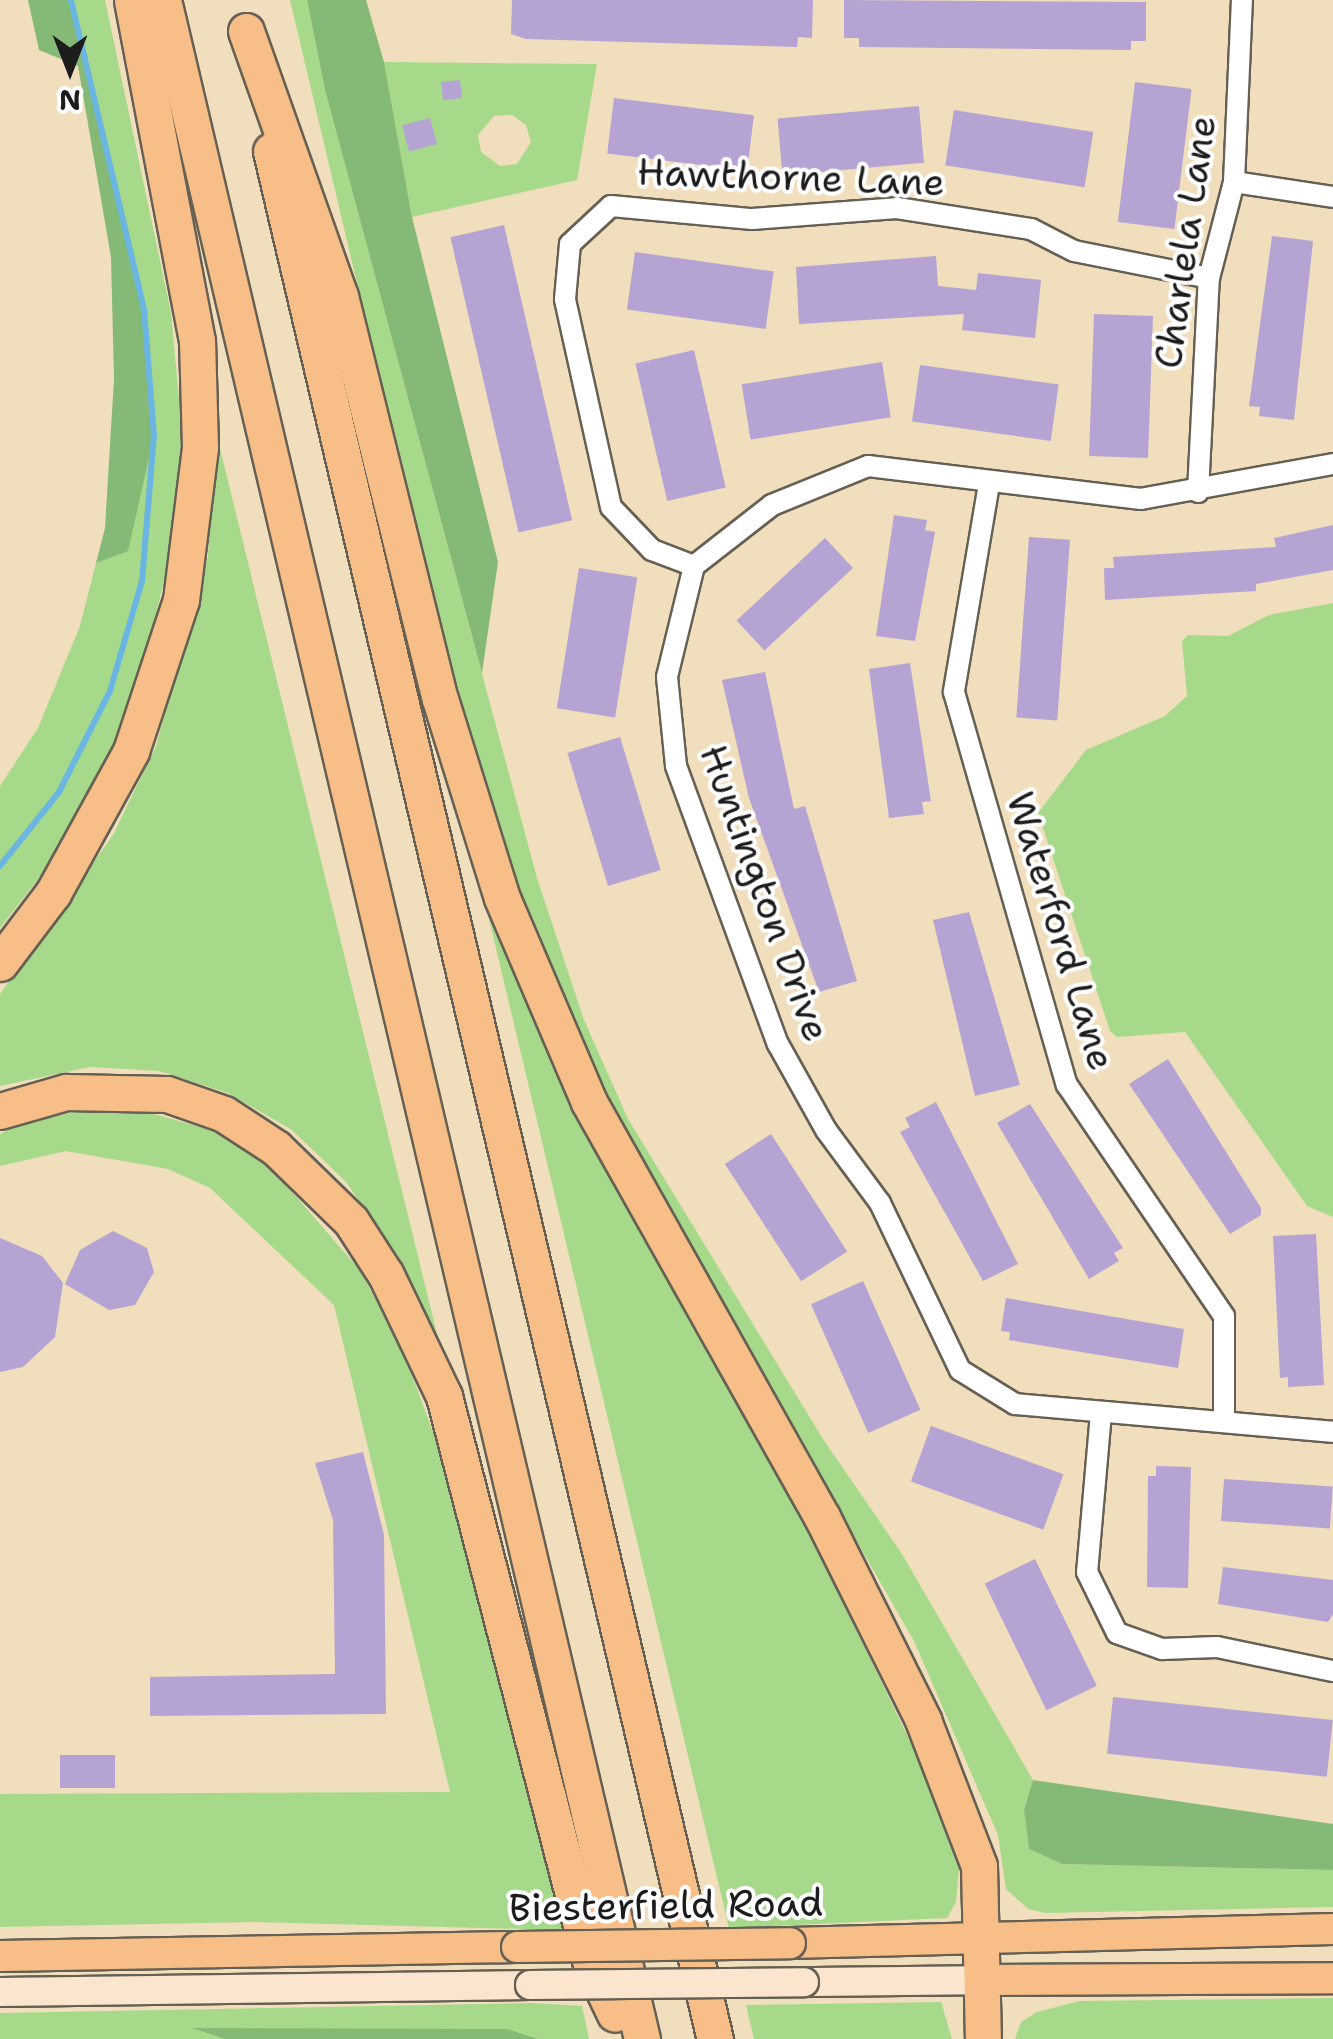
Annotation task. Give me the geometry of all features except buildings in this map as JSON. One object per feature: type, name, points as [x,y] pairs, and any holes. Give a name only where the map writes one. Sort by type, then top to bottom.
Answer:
[{"type":"highway","points":[[0,962],[53,894],[131,751],[181,600],[200,448],[196,341],[132,0]]},
{"type":"highway","points":[[164,0],[642,2039]]},
{"type":"highway","points":[[242,15],[340,296],[440,699],[502,898],[589,1102],[822,1517],[923,1720],[979,1866],[983,2039]]},
{"type":"highway","points":[[242,15],[714,2039]]},
{"type":"highway","points":[[0,1111],[66,1092],[167,1094],[224,1114],[276,1148],[351,1221],[386,1275],[444,1396],[591,1964],[627,2039]]},
{"type":"main road","name":"Biesterfield Road","points":[[0,1956],[981,1940],[1333,1930]]},
{"type":"main road","name":"Biesterfield Road","points":[[0,1992],[1333,1978]]},
{"type":"street","name":"Charlela Lane","points":[[1198,492],[1209,278],[1234,182],[1242,0]]},
{"type":"street","points":[[1234,182],[1333,197]]},
{"type":"street","name":"Hawthorne Lane","points":[[694,566],[652,550],[610,507],[565,298],[570,244],[610,206],[752,219],[897,208],[1031,229],[1074,251],[1209,278]]},
{"type":"street","points":[[694,566],[772,505],[868,466],[989,484],[1141,499],[1198,492],[1333,464]]},
{"type":"street","name":"Waterford Lane","points":[[989,484],[954,692],[1067,1085],[1224,1316],[1224,1420]]},
{"type":"street","name":"Huntington Drive","points":[[694,566],[667,677],[676,766],[778,1044],[826,1130],[880,1203],[960,1370],[1014,1404],[1333,1432]]},
{"type":"street","points":[[1101,1414],[1088,1572],[1117,1633],[1162,1649],[1217,1647],[1333,1671]]},
{"type":"green space","points":[[28,0],[72,0],[144,309],[154,436],[128,551],[96,563],[105,528],[114,379],[111,257],[78,66],[39,50]]},
{"type":"green space","points":[[72,0],[105,0],[171,313],[182,431],[174,540],[146,655],[108,760],[41,875],[0,928],[0,786],[38,728],[80,626],[96,563],[128,550],[144,309]]},
{"type":"green space","points":[[290,0],[307,0],[325,90],[537,878],[584,1020],[628,1119],[823,1439],[902,1554],[1033,1780],[1024,1810],[1029,1849],[1062,1864],[1333,1870],[1333,1907],[1046,1913],[1028,1909],[1006,1889],[998,1835],[914,1641],[611,1113],[529,927],[437,621]]},
{"type":"green space","points":[[307,0],[366,0],[384,62],[412,217],[498,562],[482,673],[325,90]]},
{"type":"green space","points":[[384,62],[597,64],[577,180],[412,217]],"holes":[[[512,115],[526,125],[531,142],[517,164],[500,166],[481,152],[478,135],[494,116]]]},
{"type":"green space","points":[[215,428],[439,1342],[393,1249],[346,1182],[292,1130],[228,1093],[159,1071],[90,1067],[0,1086],[0,994],[113,835],[156,746],[208,557]]},
{"type":"green space","points":[[1333,603],[1333,1217],[1307,1206],[1185,1032],[1117,1037],[1110,1031],[1038,813],[1086,750],[1165,716],[1187,696],[1182,641],[1188,635],[1228,636],[1269,615]]},
{"type":"green space","points":[[475,860],[529,1008],[583,1126],[806,1526],[936,1795],[959,1868],[956,1902],[947,1918],[729,1928]]},
{"type":"green space","points":[[143,1111],[211,1130],[265,1161],[359,1269],[399,1341],[442,1456],[562,1930],[254,1922],[0,1927],[0,1794],[450,1792],[334,1305],[210,1188],[168,1169],[66,1151],[0,1166],[0,1134],[19,1125],[73,1112]]},
{"type":"green space","points":[[1033,1780],[1333,1824],[1333,1870],[1062,1864],[1029,1849],[1024,1810]]},
{"type":"green space","points":[[1333,1998],[1333,2039],[1015,2039],[1021,2022],[1037,2012],[1080,2001]]},
{"type":"green space","points":[[941,2002],[952,2039],[754,2039],[746,2005]]},
{"type":"green space","points":[[531,2003],[582,2006],[589,2039],[0,2039],[0,2013]]},
{"type":"green space","points":[[192,2028],[507,2029],[538,2039],[225,2039]]},
{"type":"waterway","points":[[0,866],[59,792],[110,691],[142,581],[154,436],[144,309],[71,0]]}]
